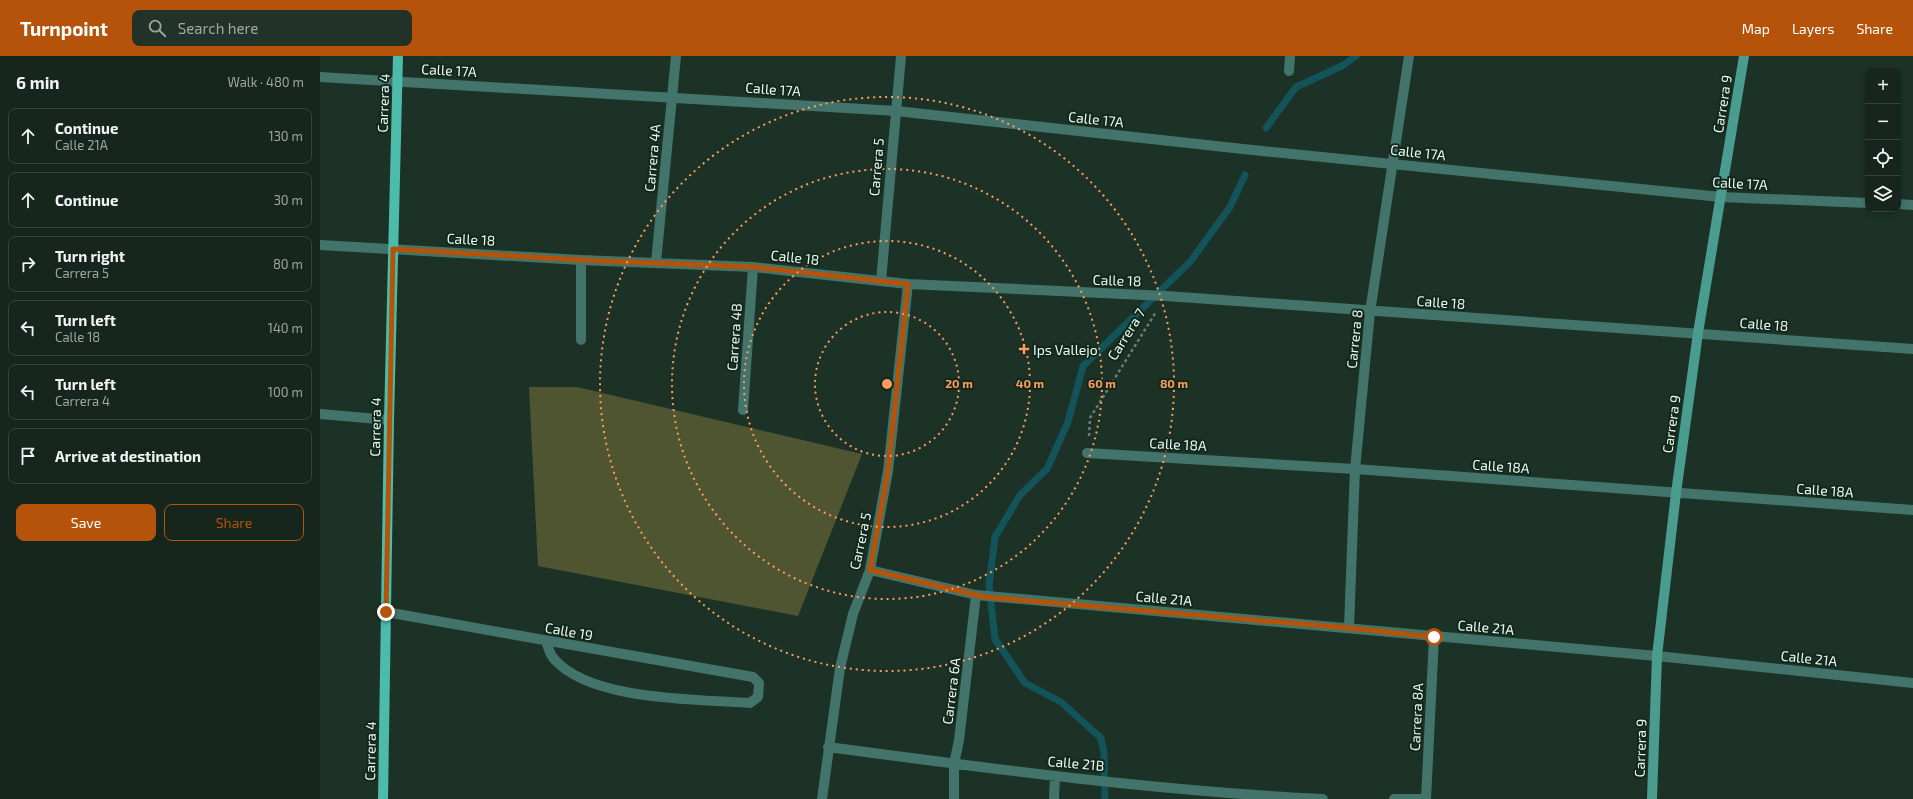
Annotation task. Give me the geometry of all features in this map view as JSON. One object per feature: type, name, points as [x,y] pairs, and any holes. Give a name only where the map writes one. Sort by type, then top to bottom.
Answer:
[{"type":"main road","name":"Carrera 4","points":[[383,799],[389,420],[398,56]]},
{"type":"street","name":"Carrera 4A","points":[[656,262],[676,56]]},
{"type":"street","name":"Carrera 5","points":[[880,281],[901,56]]},
{"type":"street","points":[[1289,71],[1290,56]]},
{"type":"street","name":"Carrera 8","points":[[1349,628],[1355,469],[1370,312],[1409,56]]},
{"type":"street","name":"Carrera 9","points":[[1652,799],[1657,656],[1676,493],[1698,333],[1744,56]]},
{"type":"street","name":"Calle 17A","points":[[320,77],[896,111],[1243,149],[1721,197],[1865,203]]},
{"type":"street","points":[[1901,204],[1913,205]]},
{"type":"street","name":"Calle 18","points":[[320,245],[581,260],[753,267],[908,284],[1166,296],[1370,312],[1698,333],[1913,349]]},
{"type":"street","points":[[581,260],[581,340]]},
{"type":"street","name":"Carrera 4B","points":[[743,410],[753,267]]},
{"type":"street","name":"Carrera 5","points":[[822,799],[840,668],[853,614],[870,570],[888,471],[908,284]]},
{"type":"street","points":[[320,414],[389,420]]},
{"type":"street","name":"Calle 18A","points":[[1087,453],[1355,469],[1913,510]]},
{"type":"street","name":"Calle 21A","points":[[870,570],[981,596],[1657,656],[1913,683]]},
{"type":"street","name":"Carrera 6A","points":[[954,799],[954,764],[981,596]]},
{"type":"street","name":"Calle 19","points":[[386,612],[753,677],[759,683],[758,697],[750,703],[644,695],[606,688],[572,674],[554,660],[546,641]]},
{"type":"street","name":"Carrera 8A","points":[[1426,799],[1434,637]]},
{"type":"street","name":"Calle 21B","points":[[828,747],[954,764],[1055,776],[1108,780],[1243,797],[1323,799]]},
{"type":"street","points":[[1054,799],[1055,776]]},
{"type":"street","points":[[1394,799],[1426,799]]},
{"type":"path","name":"Carrera 7","points":[[1087,453],[1090,418],[1166,296]]},
{"type":"green space","points":[[529,387],[577,387],[862,454],[798,616],[538,566]]},
{"type":"waterway","points":[[1266,128],[1296,87],[1342,66],[1356,56]]},
{"type":"waterway","points":[[1105,799],[1104,754],[1101,738],[1061,702],[1025,683],[995,639],[989,585],[995,537],[1020,495],[1047,469],[1068,422],[1083,366],[1190,262],[1230,207],[1245,175]]},
{"type":"place","name":"Ips Vallejo","points":[[1024,349]]},
{"type":"route","points":[[386,612],[393,249],[581,260],[753,267],[908,284],[888,471],[870,570],[985,597],[1349,628],[1434,637]]}]
